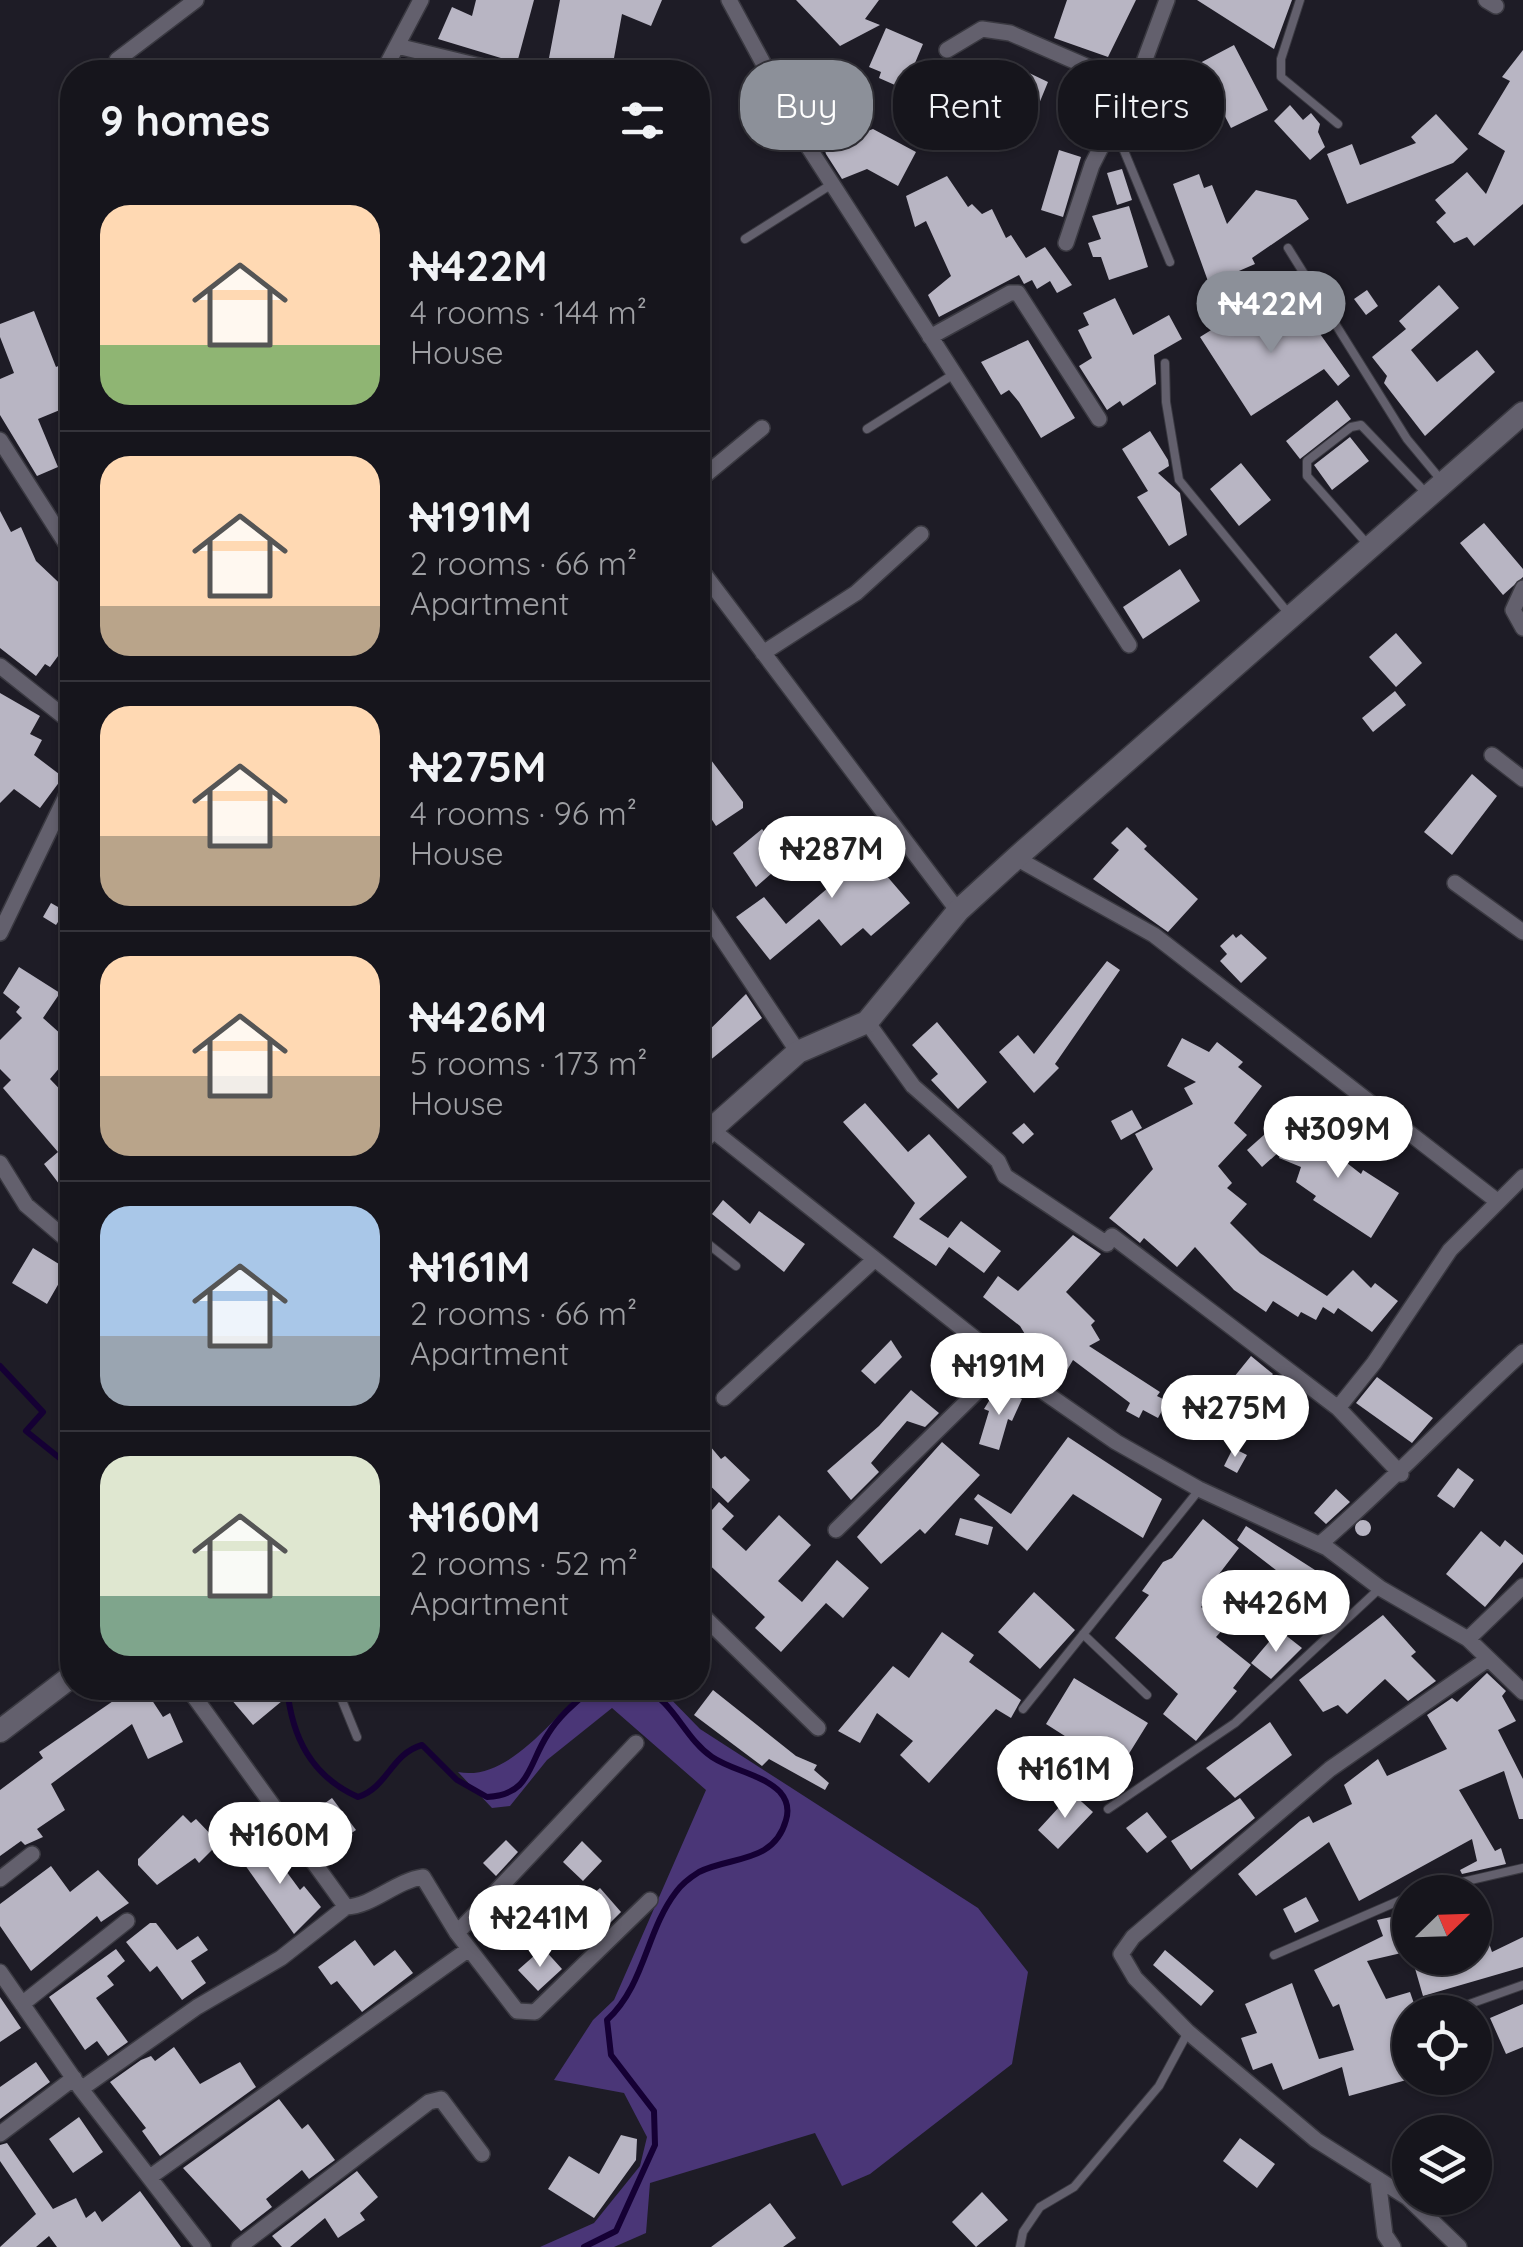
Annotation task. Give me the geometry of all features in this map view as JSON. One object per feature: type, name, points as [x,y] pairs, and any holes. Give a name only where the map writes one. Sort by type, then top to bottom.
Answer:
[{"type":"street","points":[[117,60],[196,0]]},
{"type":"street","points":[[389,60],[422,0]]},
{"type":"street","points":[[728,0],[832,184],[1129,645]]},
{"type":"street","points":[[1143,60],[1167,0]]},
{"type":"street","points":[[946,50],[982,29],[1010,34],[1071,60]]},
{"type":"street","points":[[397,46],[455,60]]},
{"type":"street","points":[[1066,243],[1100,150]]},
{"type":"street","points":[[930,337],[1010,293],[1018,293],[1099,419]]},
{"type":"street","points":[[710,1130],[798,1052],[867,1022],[958,911],[1523,413]]},
{"type":"street","points":[[710,470],[762,428]]},
{"type":"street","points":[[0,440],[7,471],[60,539]]},
{"type":"street","points":[[763,653],[856,592],[921,534]]},
{"type":"street","points":[[710,582],[958,911]]},
{"type":"street","points":[[1523,588],[1513,610],[1523,628]]},
{"type":"street","points":[[0,666],[60,714]]},
{"type":"street","points":[[1492,754],[1523,779]]},
{"type":"street","points":[[0,932],[60,809]]},
{"type":"street","points":[[1016,858],[1154,935],[1497,1200]]},
{"type":"street","points":[[1455,882],[1523,932]]},
{"type":"street","points":[[710,917],[798,1052]]},
{"type":"street","points":[[867,1022],[914,1086],[998,1160],[1005,1176],[1107,1244],[1112,1236],[1338,1408],[1401,1474]]},
{"type":"street","points":[[710,1139],[874,1259],[1005,1364],[1116,1442],[1199,1489],[1320,1544],[1380,1588],[1468,1639],[1523,1692]]},
{"type":"street","points":[[0,1162],[26,1205],[60,1234]]},
{"type":"street","points":[[1338,1408],[1374,1363],[1450,1250],[1523,1177]]},
{"type":"street","points":[[724,1398],[874,1259]]},
{"type":"street","points":[[1320,1544],[1401,1474],[1446,1422],[1523,1352]]},
{"type":"street","points":[[836,1530],[1005,1364]]},
{"type":"street","points":[[1468,1639],[1523,1586]]},
{"type":"street","points":[[710,1623],[818,1728]]},
{"type":"street","points":[[1459,2247],[1408,2198],[1316,2140],[1188,2032],[1135,1978],[1121,1954],[1133,1936],[1330,1769],[1488,1659]]},
{"type":"street","points":[[0,1731],[60,1685]]},
{"type":"street","points":[[197,1700],[346,1906]]},
{"type":"street","points":[[457,1933],[636,1743]]},
{"type":"street","points":[[0,1879],[32,1854]]},
{"type":"street","points":[[0,2134],[197,2006],[281,1958],[346,1906],[359,1906],[403,1880],[424,1877],[457,1933],[517,2011],[535,2012],[650,1900]]},
{"type":"street","points":[[22,2004],[127,1921]]},
{"type":"street","points":[[150,2177],[469,1949]]},
{"type":"street","points":[[0,1972],[78,2084],[203,2247]]},
{"type":"street","points":[[239,2247],[429,2102],[440,2099],[450,2106],[482,2154]]},
{"type":"street","points":[[1378,2179],[1384,2235],[1393,2247]]},
{"type":"lane","points":[[1300,0],[1281,59],[1280,78],[1338,124]]},
{"type":"lane","points":[[1124,150],[1170,262]]},
{"type":"lane","points":[[745,239],[832,184]]},
{"type":"lane","points":[[1288,248],[1436,490]]},
{"type":"lane","points":[[1165,363],[1166,402],[1179,480],[1292,617]]},
{"type":"lane","points":[[867,429],[954,374]]},
{"type":"lane","points":[[1371,548],[1307,476],[1306,461],[1350,427],[1361,425],[1436,490]]},
{"type":"lane","points":[[710,1245],[736,1266]]},
{"type":"lane","points":[[1023,1708],[1199,1489]]},
{"type":"lane","points":[[1108,1809],[1236,1723],[1380,1588]]},
{"type":"lane","points":[[1082,1634],[1148,1696]]},
{"type":"lane","points":[[342,1700],[358,1738]]},
{"type":"lane","points":[[1492,1875],[1523,1868]]},
{"type":"lane","points":[[1274,1956],[1392,1904]]},
{"type":"lane","points":[[1492,1996],[1523,1985]]},
{"type":"lane","points":[[1020,2247],[1023,2232],[1040,2208],[1074,2188],[1146,2102],[1188,2032]]},
{"type":"shaded area","points":[[574,1700],[672,1700],[700,1729],[978,1908],[1028,1972],[1012,2064],[870,2174],[842,2186],[815,2133],[650,2183],[646,2233],[614,2247],[540,2247],[594,2223],[640,2166],[647,2137],[624,2093],[554,2080],[593,2020],[614,2000],[706,1790],[612,1708],[547,1760],[510,1806],[492,1808],[458,1772],[494,1767],[512,1758]]},
{"type":"building","points":[[476,0],[534,0],[518,60],[438,39],[452,7],[472,16]]},
{"type":"building","points":[[560,0],[662,0],[651,26],[622,14],[614,60],[549,58]]},
{"type":"building","points":[[796,0],[879,0],[865,19],[880,25],[840,46]]},
{"type":"building","points":[[1067,0],[1136,0],[1108,57],[1054,38]]},
{"type":"building","points":[[1197,0],[1292,0],[1274,49]]},
{"type":"building","points":[[886,28],[923,44],[916,60],[893,60],[893,84],[879,78],[881,72],[873,69],[872,60]]},
{"type":"building","points":[[1234,45],[1268,110],[1231,128],[1224,114],[1224,60],[1206,60]]},
{"type":"building","points":[[1523,50],[1523,204],[1474,246],[1467,237],[1454,243],[1436,222],[1446,213],[1435,200],[1467,172],[1486,194],[1505,151],[1478,134],[1510,81],[1502,77]]},
{"type":"building","points":[[1038,77],[1048,82],[1038,106]]},
{"type":"building","points":[[1290,105],[1303,120],[1311,113],[1320,124],[1318,132],[1325,147],[1310,160],[1274,121]]},
{"type":"building","points":[[1436,114],[1468,149],[1453,163],[1347,204],[1327,154],[1352,144],[1360,165],[1416,143],[1411,137]]},
{"type":"building","points":[[873,129],[893,140],[893,150],[916,152],[898,186],[867,169],[842,179],[825,150],[873,150]]},
{"type":"building","points":[[1059,150],[1081,157],[1063,217],[1041,210]]},
{"type":"building","points":[[1122,169],[1132,200],[1117,205],[1107,173]]},
{"type":"building","points":[[1199,174],[1204,188],[1212,185],[1227,224],[1256,190],[1296,200],[1309,219],[1252,258],[1255,264],[1209,284],[1173,184]]},
{"type":"building","points":[[947,176],[968,207],[972,204],[982,214],[992,209],[1006,238],[1011,235],[1026,258],[1045,247],[1072,285],[1057,293],[1050,281],[1037,289],[1032,280],[1024,284],[1019,275],[939,317],[928,295],[951,276],[926,221],[915,227],[906,196]]},
{"type":"building","points":[[1129,206],[1148,267],[1109,280],[1101,257],[1093,257],[1088,243],[1101,239],[1092,216]]},
{"type":"building","points":[[1439,285],[1459,308],[1411,350],[1437,382],[1477,350],[1495,372],[1425,436],[1384,383],[1387,376],[1372,357],[1406,329],[1399,321]]},
{"type":"building","points":[[1367,290],[1378,306],[1366,315],[1354,299]]},
{"type":"building","points":[[1115,298],[1133,335],[1169,315],[1182,339],[1154,355],[1156,384],[1123,406],[1120,401],[1107,410],[1079,366],[1092,358],[1078,330],[1089,325],[1083,313]]},
{"type":"building","points":[[1298,303],[1350,376],[1338,386],[1324,369],[1251,416],[1200,337],[1245,309],[1257,329]]},
{"type":"building","points":[[34,311],[56,367],[60,365],[60,410],[38,419],[58,467],[37,476],[0,415],[0,379],[14,373],[0,337],[0,324]]},
{"type":"building","points":[[1028,340],[1075,418],[1041,438],[1019,402],[1009,390],[1001,395],[981,362]]},
{"type":"building","points":[[1337,400],[1351,419],[1300,459],[1286,441]]},
{"type":"building","points":[[1150,431],[1168,460],[1169,466],[1158,473],[1180,493],[1187,535],[1169,546],[1137,497],[1148,491],[1122,449]]},
{"type":"building","points":[[1350,437],[1369,461],[1332,490],[1314,465]]},
{"type":"building","points":[[1241,463],[1271,500],[1239,526],[1210,489]]},
{"type":"building","points":[[0,511],[11,532],[21,527],[36,561],[60,584],[60,653],[50,667],[45,664],[36,676],[0,648]]},
{"type":"building","points":[[1484,523],[1523,569],[1523,577],[1503,595],[1460,543]]},
{"type":"building","points":[[1180,569],[1200,601],[1143,639],[1123,607]]},
{"type":"building","points":[[1396,633],[1422,663],[1396,687],[1369,657]]},
{"type":"building","points":[[1395,691],[1406,705],[1373,732],[1362,718]]},
{"type":"building","points":[[0,693],[40,716],[30,734],[42,740],[34,755],[60,775],[60,781],[40,808],[14,789],[0,803]]},
{"type":"building","points":[[710,759],[743,802],[743,808],[716,826],[710,817]]},
{"type":"building","points":[[1472,774],[1497,796],[1452,855],[1424,832]]},
{"type":"building","points":[[1127,827],[1147,846],[1144,849],[1198,899],[1168,932],[1093,879],[1119,850],[1111,843]]},
{"type":"building","points":[[762,829],[788,859],[756,887],[733,853]]},
{"type":"building","points":[[849,832],[910,903],[871,936],[863,928],[841,946],[819,919],[770,960],[736,917],[764,897],[786,924],[829,887],[810,866]]},
{"type":"building","points":[[51,903],[60,908],[56,925],[43,917]]},
{"type":"building","points":[[1233,934],[1236,938],[1241,934],[1267,958],[1241,983],[1220,961],[1227,954],[1220,946]]},
{"type":"building","points":[[1107,961],[1120,970],[1055,1064],[1059,1068],[1034,1093],[999,1052],[1018,1035],[1034,1054]]},
{"type":"building","points":[[19,967],[60,993],[43,1018],[60,1033],[60,1067],[50,1079],[60,1089],[60,1185],[44,1164],[58,1152],[3,1088],[11,1080],[0,1069],[0,1040],[22,1018],[16,1012],[20,1007],[3,993]]},
{"type":"building","points":[[746,994],[762,1018],[710,1060],[710,1029]]},
{"type":"building","points":[[937,1022],[987,1082],[958,1109],[931,1080],[938,1074],[912,1045]]},
{"type":"building","points":[[1182,1038],[1209,1052],[1217,1042],[1243,1062],[1238,1067],[1262,1086],[1234,1123],[1247,1135],[1218,1166],[1232,1183],[1227,1188],[1247,1204],[1230,1223],[1260,1253],[1327,1296],[1353,1270],[1371,1288],[1375,1283],[1398,1301],[1372,1332],[1338,1308],[1334,1314],[1323,1307],[1316,1320],[1301,1312],[1298,1317],[1273,1301],[1266,1312],[1234,1290],[1195,1247],[1177,1267],[1144,1238],[1140,1243],[1109,1218],[1153,1169],[1135,1134],[1193,1104],[1184,1088],[1196,1082],[1167,1066]]},
{"type":"building","points":[[865,1103],[908,1152],[929,1134],[967,1177],[919,1219],[948,1238],[961,1221],[1001,1251],[984,1273],[949,1247],[936,1266],[893,1237],[915,1203],[843,1122]]},
{"type":"building","points":[[1132,1110],[1142,1128],[1121,1140],[1111,1121]]},
{"type":"building","points":[[1322,1117],[1336,1129],[1324,1145],[1361,1174],[1363,1170],[1399,1193],[1371,1238],[1313,1200],[1316,1196],[1296,1182],[1301,1167],[1279,1158],[1287,1135],[1303,1141]]},
{"type":"building","points":[[1024,1123],[1034,1134],[1023,1144],[1012,1133]]},
{"type":"building","points":[[1265,1134],[1280,1151],[1262,1167],[1247,1150]]},
{"type":"building","points":[[723,1200],[750,1224],[759,1211],[805,1244],[784,1272],[712,1214]]},
{"type":"building","points":[[1073,1235],[1101,1254],[1066,1292],[1095,1321],[1091,1325],[1100,1340],[1089,1346],[1160,1392],[1157,1396],[1167,1401],[1158,1418],[1143,1410],[1139,1418],[1126,1411],[1130,1403],[1073,1360],[1057,1387],[1038,1374],[1041,1368],[1032,1363],[1037,1354],[1020,1326],[983,1297],[998,1276],[1018,1291]]},
{"type":"building","points":[[33,1248],[60,1265],[60,1281],[47,1304],[12,1283]]},
{"type":"building","points":[[891,1340],[902,1357],[875,1384],[861,1371]]},
{"type":"building","points":[[1251,1356],[1273,1374],[1238,1416],[1217,1398]]},
{"type":"building","points":[[1377,1377],[1433,1418],[1412,1443],[1356,1403]]},
{"type":"building","points":[[997,1388],[1022,1399],[1012,1421],[1008,1419],[999,1450],[979,1444],[989,1411],[984,1409]]},
{"type":"building","points":[[911,1390],[939,1413],[925,1427],[907,1421],[871,1463],[879,1472],[851,1500],[827,1471],[879,1426]]},
{"type":"building","points":[[1068,1437],[1162,1499],[1143,1538],[1073,1494],[1027,1551],[974,1499],[978,1494],[1011,1514]]},
{"type":"building","points":[[942,1442],[980,1475],[925,1534],[920,1529],[881,1564],[857,1537]]},
{"type":"building","points":[[710,1446],[750,1480],[728,1503],[710,1486]]},
{"type":"building","points":[[1233,1448],[1247,1455],[1237,1473],[1224,1466]]},
{"type":"building","points":[[1458,1468],[1474,1480],[1454,1508],[1437,1496]]},
{"type":"building","points":[[1336,1489],[1350,1502],[1326,1524],[1314,1513]]},
{"type":"building","points":[[719,1502],[734,1516],[722,1529],[746,1551],[779,1515],[811,1545],[778,1581],[802,1602],[837,1560],[869,1588],[843,1618],[826,1603],[781,1652],[755,1628],[765,1617],[710,1565],[710,1512]]},
{"type":"building","points":[[960,1518],[993,1527],[988,1545],[955,1535]]},
{"type":"building","points":[[1203,1519],[1239,1548],[1203,1595],[1208,1598],[1201,1607],[1225,1627],[1216,1637],[1251,1665],[1233,1688],[1237,1691],[1196,1741],[1163,1714],[1178,1694],[1115,1638],[1149,1595],[1142,1591],[1163,1562],[1172,1558]]},
{"type":"building","points":[[1363,1520],[1371,1528],[1363,1536],[1355,1528]]},
{"type":"building","points":[[1246,1526],[1315,1570],[1302,1590],[1237,1540]]},
{"type":"building","points":[[1481,1531],[1500,1547],[1505,1540],[1523,1555],[1523,1562],[1485,1607],[1446,1574]]},
{"type":"building","points":[[1034,1592],[1075,1630],[1040,1669],[998,1632]]},
{"type":"building","points":[[1383,1615],[1416,1652],[1411,1656],[1436,1681],[1408,1701],[1385,1679],[1347,1714],[1338,1705],[1323,1712],[1299,1680]]},
{"type":"building","points":[[1279,1630],[1302,1648],[1271,1679],[1251,1663]]},
{"type":"building","points":[[942,1632],[974,1655],[969,1662],[1021,1700],[1011,1718],[996,1709],[929,1783],[900,1755],[913,1741],[877,1713],[860,1743],[838,1731],[893,1666],[909,1678]]},
{"type":"building","points":[[1487,1673],[1506,1691],[1502,1696],[1516,1721],[1498,1730],[1523,1779],[1523,1819],[1519,1819],[1504,1771],[1459,1790],[1495,1851],[1501,1848],[1506,1864],[1462,1874],[1460,1870],[1477,1861],[1472,1839],[1406,1875],[1392,1875],[1392,1883],[1359,1901],[1329,1842],[1256,1896],[1238,1874],[1300,1821],[1309,1816],[1313,1823],[1352,1804],[1344,1785],[1378,1759],[1387,1776],[1447,1749],[1427,1715],[1452,1698],[1457,1702]]},
{"type":"building","points":[[1074,1678],[1148,1723],[1112,1781],[1072,1756],[1079,1745],[1046,1724]]},
{"type":"building","points":[[713,1690],[796,1756],[817,1765],[814,1770],[829,1783],[825,1790],[769,1759],[762,1766],[694,1715],[705,1700],[710,1700]]},
{"type":"building","points":[[115,1700],[152,1700],[163,1717],[170,1713],[183,1742],[148,1759],[132,1724],[51,1784],[65,1810],[37,1829],[43,1837],[25,1845],[21,1841],[0,1856],[0,1790],[43,1758],[39,1752]]},
{"type":"building","points":[[232,1700],[282,1701],[253,1725]]},
{"type":"building","points":[[1270,1722],[1292,1755],[1235,1798],[1206,1768]]},
{"type":"building","points":[[1072,1793],[1093,1812],[1058,1849],[1038,1830]]},
{"type":"building","points":[[332,1798],[356,1830],[340,1841],[317,1809]]},
{"type":"building","points":[[1240,1798],[1255,1818],[1191,1870],[1171,1841]]},
{"type":"building","points":[[1147,1812],[1167,1837],[1147,1853],[1126,1828]]},
{"type":"building","points":[[183,1815],[191,1823],[196,1819],[219,1843],[199,1863],[195,1858],[157,1885],[138,1865],[138,1859]]},
{"type":"building","points":[[506,1840],[518,1852],[496,1876],[483,1863]]},
{"type":"building","points":[[264,1841],[300,1890],[304,1886],[321,1907],[294,1934],[240,1858]]},
{"type":"building","points":[[582,1841],[602,1861],[583,1881],[563,1862]]},
{"type":"building","points":[[51,1866],[70,1892],[98,1870],[129,1903],[101,1922],[97,1916],[31,1971],[0,1926],[0,1904]]},
{"type":"building","points":[[600,1888],[621,1912],[602,1931],[581,1905]]},
{"type":"building","points":[[1306,1897],[1319,1921],[1295,1933],[1283,1909]]},
{"type":"building","points":[[1392,1917],[1392,1955],[1367,1961],[1386,1999],[1392,1997],[1392,2084],[1349,2096],[1342,2067],[1283,2090],[1272,2063],[1253,2070],[1241,2038],[1257,2033],[1245,2004],[1292,1983],[1319,2059],[1354,2050],[1339,2004],[1333,2007],[1314,1970],[1383,1936],[1377,1920]]},
{"type":"building","points":[[150,1923],[156,1923],[177,1950],[198,1936],[208,1950],[191,1961],[206,1983],[182,2000],[157,1966],[150,1972],[126,1942]]},
{"type":"building","points":[[1523,1937],[1523,1967],[1423,1995],[1417,1975],[1492,1975],[1492,1952]]},
{"type":"building","points":[[355,1940],[374,1966],[395,1950],[413,1973],[362,2012],[337,1981],[331,1985],[318,1967]]},
{"type":"building","points":[[543,1948],[562,1969],[538,1991],[518,1970]]},
{"type":"building","points":[[116,1949],[125,1961],[107,1976],[114,1985],[96,1998],[128,2042],[108,2056],[97,2041],[85,2050],[49,1997]]},
{"type":"building","points":[[1165,1950],[1214,1991],[1201,2006],[1153,1965]]},
{"type":"building","points":[[0,1997],[21,2028],[0,2042]]},
{"type":"building","points":[[1523,2004],[1523,2047],[1506,2054],[1492,2017]]},
{"type":"building","points":[[174,2047],[200,2084],[240,2062],[256,2087],[160,2156],[142,2131],[146,2128],[110,2082],[141,2060],[151,2056],[155,2061]]},
{"type":"building","points":[[36,2062],[50,2082],[0,2119],[0,2087]]},
{"type":"building","points":[[279,2099],[302,2129],[308,2124],[335,2160],[309,2179],[302,2170],[266,2199],[272,2207],[241,2231],[183,2168]]},
{"type":"building","points":[[79,2117],[103,2152],[73,2173],[49,2139]]},
{"type":"building","points":[[621,2135],[637,2139],[636,2160],[594,2218],[548,2189],[569,2156],[599,2174]]},
{"type":"building","points":[[1240,2138],[1275,2164],[1257,2188],[1223,2161]]},
{"type":"building","points":[[7,2143],[53,2209],[76,2198],[86,2218],[95,2211],[102,2222],[140,2191],[181,2247],[57,2247],[49,2236],[36,2247],[0,2247],[36,2214],[0,2161],[0,2145]]},
{"type":"building","points":[[357,2171],[378,2197],[360,2213],[365,2220],[338,2238],[325,2218],[290,2247],[282,2247],[272,2236]]},
{"type":"building","points":[[982,2192],[1008,2220],[976,2247],[952,2222]]},
{"type":"building","points":[[770,2203],[796,2238],[783,2247],[711,2247]]},
{"type":"waterway","points":[[0,1366],[43,1412],[26,1431],[60,1458]]},
{"type":"waterway","points":[[289,1700],[299,1738],[316,1766],[358,1797],[376,1786],[403,1756],[422,1745],[457,1780],[487,1797],[512,1791],[526,1776],[552,1727],[579,1700]]},
{"type":"waterway","points":[[584,2247],[616,2231],[655,2145],[654,2111],[611,2055],[607,2020],[630,1991],[658,1924],[678,1889],[699,1872],[761,1852],[780,1834],[787,1813],[780,1792],[712,1757],[661,1700]]}]
